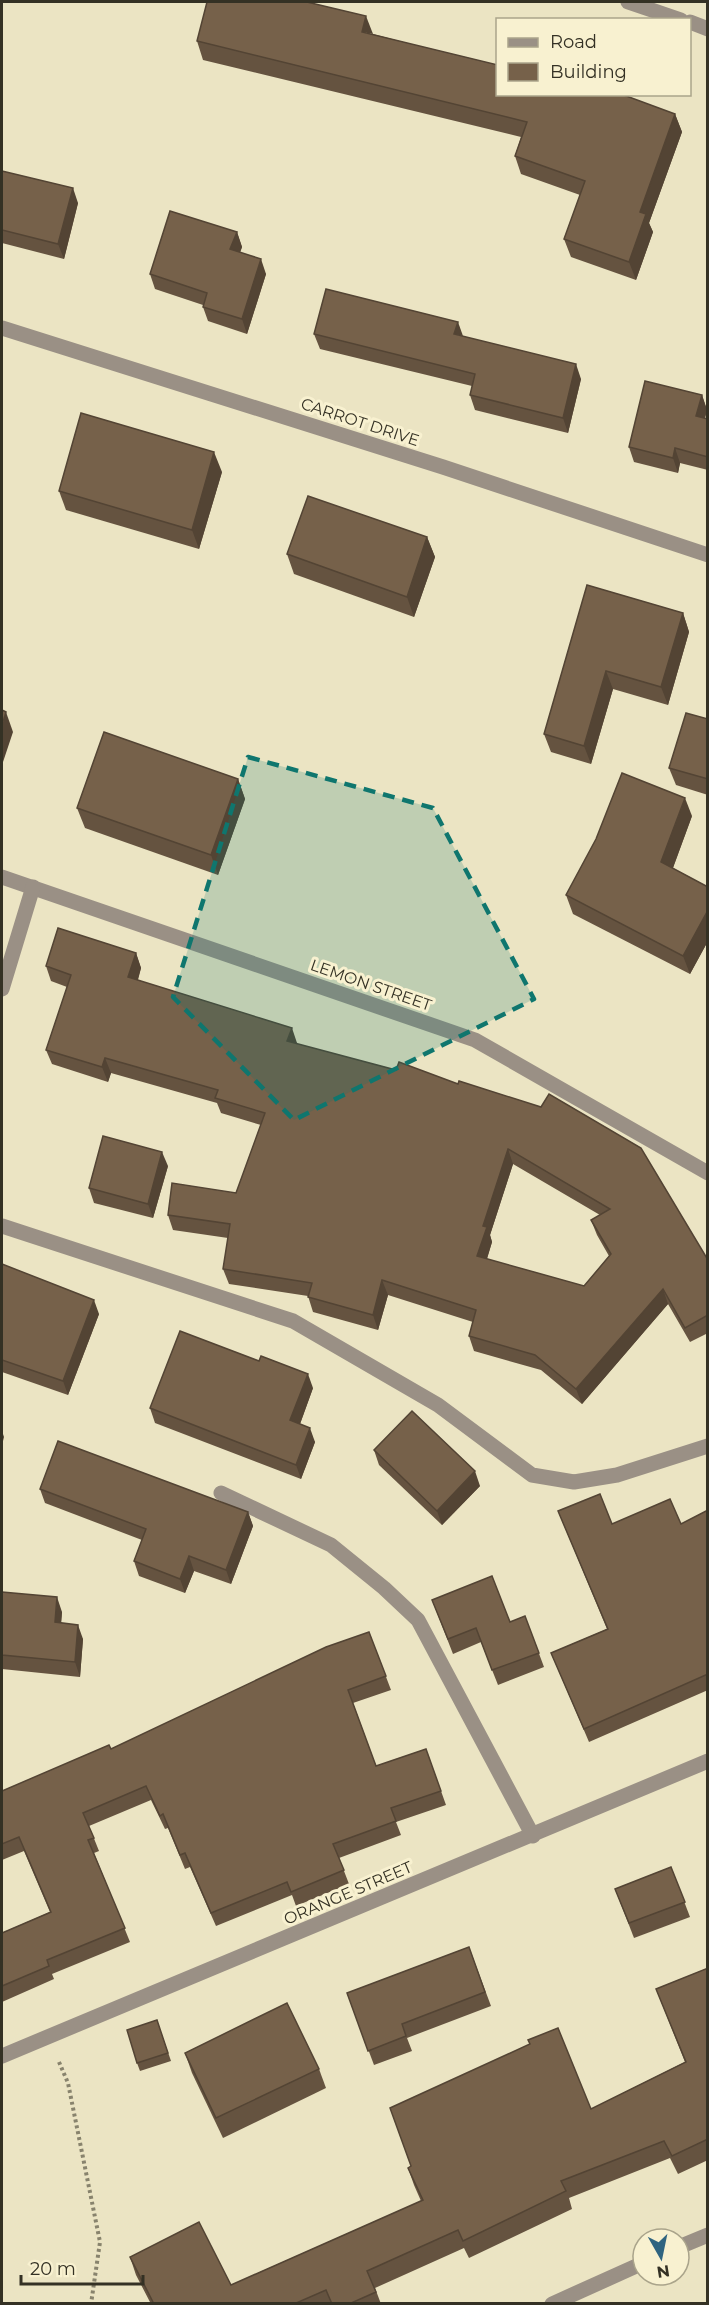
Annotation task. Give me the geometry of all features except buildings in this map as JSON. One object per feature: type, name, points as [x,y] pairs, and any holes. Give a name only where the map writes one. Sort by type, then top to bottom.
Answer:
[{"type":"street","points":[[628,2],[675,18]]},
{"type":"street","points":[[691,22],[708,29]]},
{"type":"street","name":"CARROT DRIVE","points":[[2,328],[443,467],[708,555]]},
{"type":"street","name":"LEMON STREET","points":[[2,877],[475,1040],[708,1173]]},
{"type":"street","points":[[2,988],[33,887]]},
{"type":"street","points":[[2,1226],[293,1321],[438,1405],[532,1475],[574,1482],[617,1475],[708,1446]]},
{"type":"street","points":[[221,1493],[331,1545],[384,1588],[418,1620],[533,1836]]},
{"type":"street","name":"ORANGE STREET","points":[[2,2055],[533,1836],[708,1761]]},
{"type":"street","points":[[691,2242],[708,2235]]},
{"type":"street","points":[[552,2304],[631,2268]]},
{"type":"path","points":[[49,2037],[68,2083],[100,2242],[91,2304]]},
{"type":"highlighted area","points":[[248,757],[433,808],[534,999],[294,1120],[173,997]]}]
